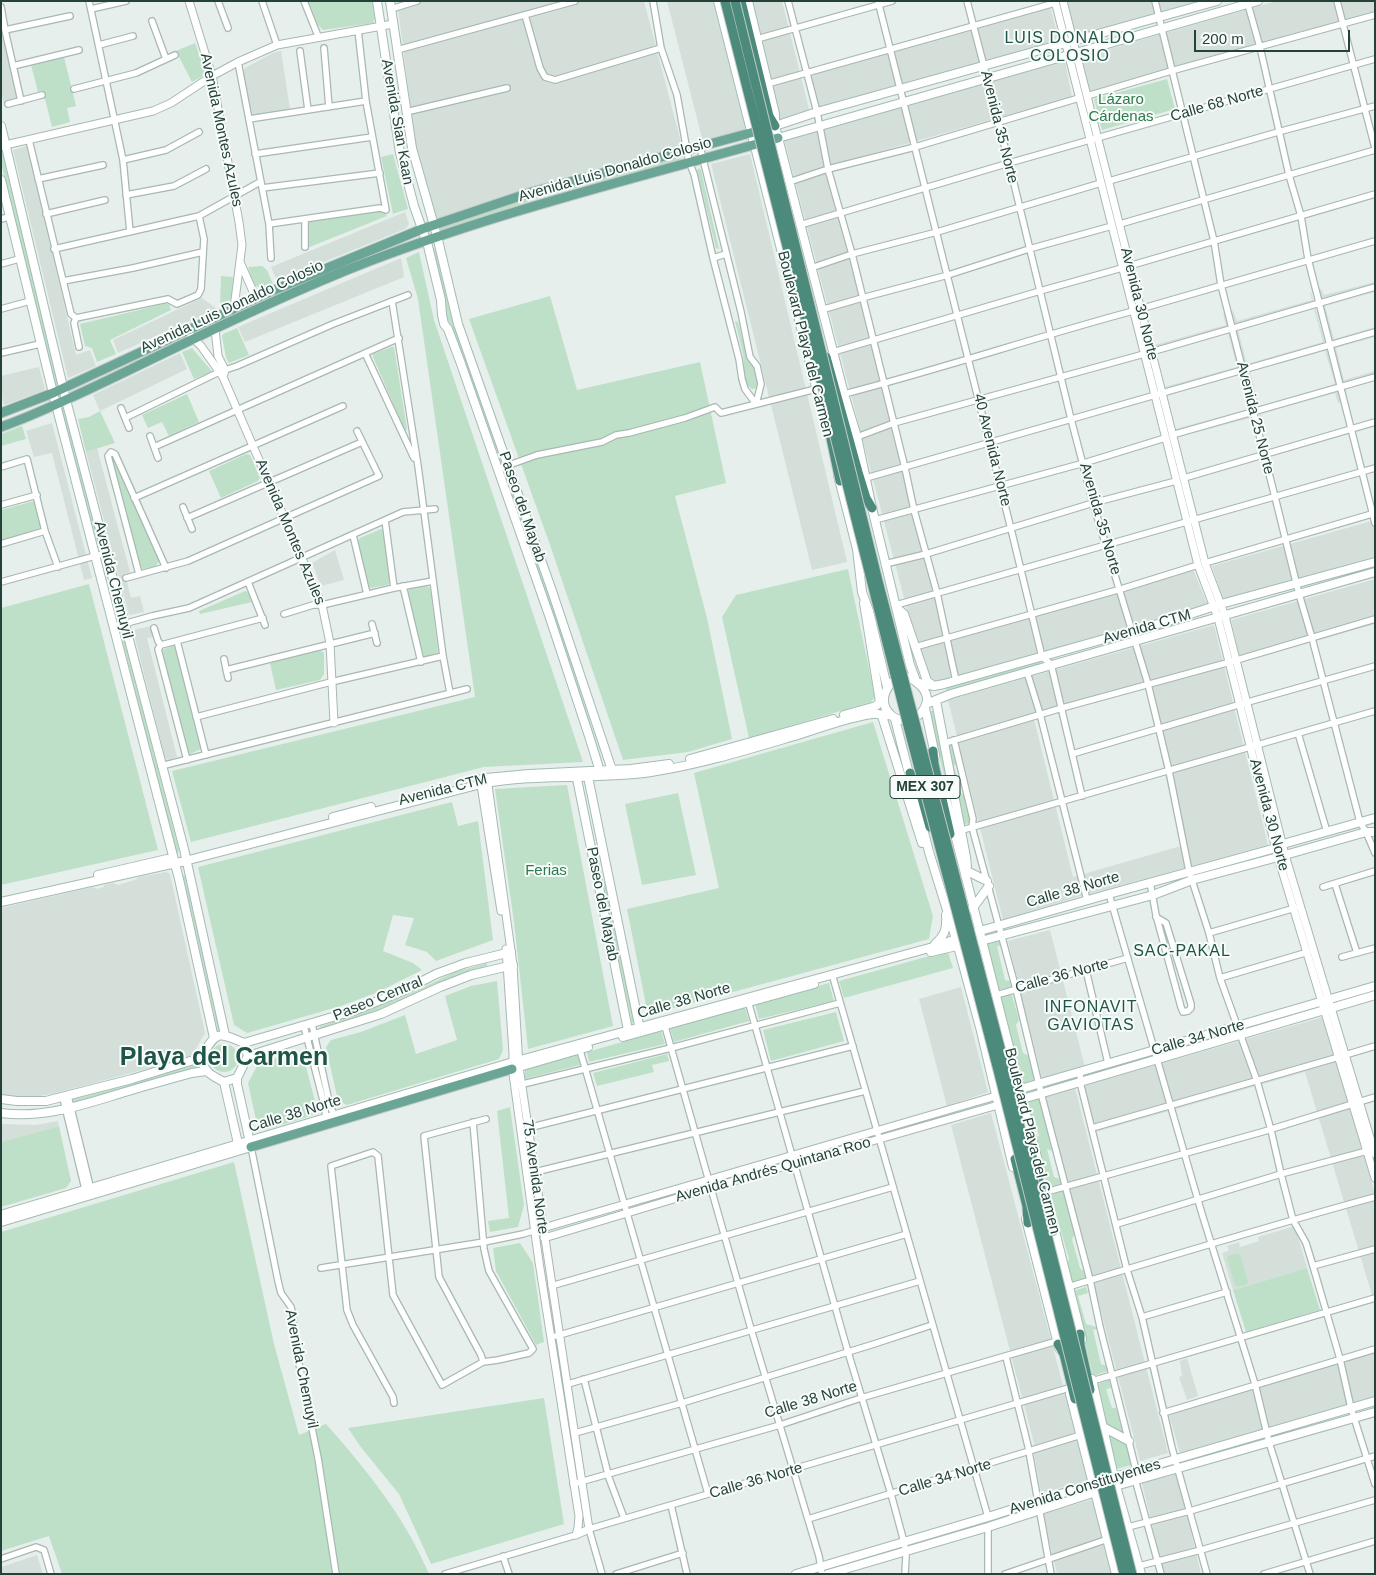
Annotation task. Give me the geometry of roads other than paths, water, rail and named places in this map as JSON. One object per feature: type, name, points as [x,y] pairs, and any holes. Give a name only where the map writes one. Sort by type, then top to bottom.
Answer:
[{"type":"highway","name":"MEX 307","points":[[725,1],[961,936],[997,1054],[1132,1574]]},
{"type":"highway","name":"MEX 307","points":[[735,1],[899,663],[961,936]]},
{"type":"highway","points":[[741,1],[764,84],[769,116],[774,126]]},
{"type":"highway","points":[[820,340],[853,438],[866,498],[872,508]]},
{"type":"highway","points":[[814,350],[815,369],[840,481]]},
{"type":"highway","points":[[933,751],[935,772],[955,832],[970,920],[961,936]]},
{"type":"highway","points":[[910,773],[920,792],[952,911],[961,936]]},
{"type":"highway","name":"MEX 307","points":[[997,1054],[1124,1574]]},
{"type":"highway","points":[[997,1054],[1009,1067],[1049,1220],[1054,1231]]},
{"type":"highway","points":[[997,1054],[994,1071],[1027,1206],[1028,1223]]},
{"type":"highway","points":[[1080,1334],[1080,1344],[1114,1488],[1113,1500]]},
{"type":"highway","points":[[1058,1343],[1064,1354],[1098,1486],[1108,1509]]},
{"type":"main road","name":"Avenida Sian Kaan","points":[[377,1],[400,153],[410,193],[426,241]]},
{"type":"main road","name":"Boulevard Playa del Carmen","points":[[718,1],[857,549],[862,592],[869,611],[887,687]]},
{"type":"main road","points":[[742,93],[746,96],[753,96],[764,84],[757,39],[748,1]]},
{"type":"main road","name":"Avenida Luis Donaldo Colosio","points":[[1,413],[52,394],[185,330],[274,290],[422,229],[532,192],[752,133],[816,112],[1218,1]]},
{"type":"main road","name":"Avenida Luis Donaldo Colosio","points":[[1,427],[56,405],[250,312],[349,270],[437,236],[535,205],[755,145],[819,125],[1258,1]]},
{"type":"main road","name":"Avenida Sian Kaan","points":[[390,5],[412,148],[437,236]]},
{"type":"main road","name":"Avenida Chemuyil","points":[[1,126],[3,146],[66,400],[185,858],[226,1035]]},
{"type":"main road","name":"Boulevard Playa del Carmen","points":[[774,126],[844,394],[853,438],[866,478],[910,665],[918,682]]},
{"type":"main road","name":"Avenida Chemuyil","points":[[1,180],[5,218],[19,259],[30,301],[52,394],[173,860],[214,1038]]},
{"type":"main road","points":[[766,190],[779,180],[789,182]]},
{"type":"main road","points":[[410,193],[423,189]]},
{"type":"main road","name":"Paseo del Mayab","points":[[437,236],[458,324],[552,591],[613,773]]},
{"type":"main road","name":"Paseo del Mayab","points":[[426,241],[441,300],[444,324],[448,329],[457,353],[547,609],[600,773]]},
{"type":"main road","points":[[274,290],[278,300]]},
{"type":"main road","points":[[250,312],[256,298]]},
{"type":"main road","points":[[80,380],[85,391]]},
{"type":"main road","name":"Avenida CTM","points":[[918,682],[934,686],[956,681],[1375,562]]},
{"type":"main road","name":"Avenida CTM","points":[[925,706],[950,694],[1375,572]]},
{"type":"main road","points":[[862,592],[865,620],[882,699],[889,717],[915,820],[924,847],[929,852]]},
{"type":"main road","points":[[896,607],[904,614],[927,681],[934,686]]},
{"type":"main road","points":[[882,699],[887,687],[900,676],[909,676],[918,682],[923,688],[933,751]]},
{"type":"main road","name":"Avenida CTM","points":[[613,773],[690,759],[876,706],[882,699]]},
{"type":"main road","name":"Boulevard Playa del Carmen","points":[[936,701],[946,743],[955,832],[1021,1089],[1080,1334]]},
{"type":"main road","points":[[889,717],[907,720],[914,718],[925,706]]},
{"type":"main road","name":"Avenida CTM","points":[[185,858],[484,781],[529,774],[576,775],[674,768],[782,740],[849,719],[875,713],[889,717]]},
{"type":"main road","name":"Boulevard Playa del Carmen","points":[[889,717],[910,773],[929,852],[946,908],[961,936],[969,987],[1116,1574]]},
{"type":"main road","name":"Paseo del Mayab","points":[[587,774],[640,1030]]},
{"type":"main road","name":"Paseo del Mayab","points":[[576,775],[628,1033]]},
{"type":"main road","name":"Avenida CTM","points":[[1,897],[185,858],[467,788],[484,781]]},
{"type":"main road","name":"Calle 38 Norte","points":[[833,976],[961,936],[1375,818]]},
{"type":"main road","name":"Calle 38 Norte","points":[[1,1222],[89,1193],[516,1064],[833,976],[961,936],[982,941],[1153,895],[1192,880],[1372,834]]},
{"type":"main road","name":"Avenida CTM","points":[[1,902],[173,860]]},
{"type":"main road","points":[[946,908],[952,916],[960,916],[974,906],[988,884],[965,870]]},
{"type":"main road","points":[[933,946],[943,938],[946,930],[946,908]]},
{"type":"main road","name":"Paseo Central","points":[[244,1043],[353,1011],[403,991],[436,974],[466,963],[509,952]]},
{"type":"main road","name":"Paseo Central","points":[[248,1056],[382,1014],[440,987],[472,975],[510,966]]},
{"type":"main road","points":[[969,987],[971,979],[977,974],[983,974],[992,980]]},
{"type":"main road","name":"Calle 34 Norte","points":[[1021,1089],[1157,1058],[1375,986]]},
{"type":"main road","name":"Calle 34 Norte","points":[[1023,1099],[1042,1093],[1108,1063],[1154,1050],[1328,1009],[1375,995]]},
{"type":"main road","points":[[1,1099],[46,1101],[66,1097],[200,1058],[214,1038],[226,1035],[244,1043],[248,1056],[237,1078],[224,1082]]},
{"type":"main road","points":[[200,1058],[206,1071],[224,1082],[239,1148]]},
{"type":"main road","points":[[1,1113],[44,1113],[69,1108],[192,1073],[206,1071]]},
{"type":"main road","name":"Avenida Chemuyil","points":[[237,1078],[251,1144]]},
{"type":"main road","name":"Avenida Andrés Quintana Roo","points":[[996,1096],[1021,1089]]},
{"type":"main road","name":"Avenida Andrés Quintana Roo","points":[[998,1105],[1023,1099]]},
{"type":"main road","name":"Calle 38 Norte","points":[[1,1215],[89,1193]]},
{"type":"main road","points":[[1091,1385],[1116,1486],[1140,1570]]},
{"type":"main road","name":"Avenida Constituyentes","points":[[796,1574],[822,1570],[904,1542],[1093,1483],[1375,1401]]},
{"type":"main road","name":"Avenida Constituyentes","points":[[828,1574],[988,1527],[1178,1467],[1375,1412]]},
{"type":"main road","points":[[1102,1428],[1129,1441]]},
{"type":"main road","points":[[1085,1452],[1093,1454],[1100,1451],[1106,1442]]},
{"type":"main road","points":[[1108,1539],[1110,1533],[1116,1528],[1128,1527]]},
{"type":"street","points":[[89,1],[123,160],[130,232]]},
{"type":"street","points":[[91,9],[126,1]]},
{"type":"street","name":"Avenida Montes Azules","points":[[189,1],[212,76],[235,194],[242,245],[234,308]]},
{"type":"street","points":[[218,1],[228,28]]},
{"type":"street","points":[[262,1],[277,45]]},
{"type":"street","points":[[304,1],[318,36]]},
{"type":"street","points":[[390,5],[417,1]]},
{"type":"street","points":[[397,50],[576,1]]},
{"type":"street","points":[[653,1],[661,48],[677,95],[689,162],[694,174],[745,388],[756,404]]},
{"type":"street","points":[[788,1],[796,28],[828,169],[852,254],[894,423],[956,681]]},
{"type":"street","points":[[757,39],[878,3],[892,1]]},
{"type":"street","name":"Avenida 35 Norte","points":[[968,1],[1071,419],[1148,684],[1170,771],[1189,871],[1209,933],[1220,978],[1257,1081],[1294,1220],[1306,1242],[1340,1359],[1354,1418]]},
{"type":"street","name":"Avenida 30 Norte","points":[[1063,1],[1074,41],[1073,54],[1079,98],[1122,268],[1137,310],[1148,353],[1168,436],[1176,481],[1190,522],[1201,564],[1234,648],[1234,660]]},
{"type":"street","name":"Avenida 25 Norte","points":[[1155,1],[1214,241],[1221,285],[1296,585],[1335,722],[1360,822],[1372,834],[1375,853]]},
{"type":"street","points":[[1120,224],[1375,149],[1337,1]]},
{"type":"street","points":[[764,84],[1055,2]]},
{"type":"street","name":"Avenida 30 Norte","points":[[1055,2],[1066,43],[1073,54],[1087,96],[1130,266],[1137,310]]},
{"type":"street","name":"40 Avenida Norte","points":[[878,3],[969,359],[1042,657]]},
{"type":"street","points":[[1247,3],[1260,47],[1278,132],[1301,216],[1308,259],[1375,523]]},
{"type":"street","points":[[1,7],[20,101]]},
{"type":"street","points":[[525,15],[540,68],[545,77],[555,80],[661,48]]},
{"type":"street","points":[[1087,96],[1375,15]]},
{"type":"street","points":[[5,30],[70,16]]},
{"type":"street","points":[[152,21],[166,59]]},
{"type":"street","points":[[3,146],[153,111],[238,62],[277,45],[318,36],[393,24]]},
{"type":"street","points":[[269,224],[380,208],[386,210],[366,101],[358,30]]},
{"type":"street","points":[[99,45],[133,36]]},
{"type":"street","points":[[324,48],[329,106]]},
{"type":"street","points":[[13,66],[79,50]]},
{"type":"street","points":[[300,51],[308,110]]},
{"type":"street","points":[[74,89],[136,73],[175,55]]},
{"type":"street","name":"Calle 68 Norte","points":[[800,225],[1009,163],[1375,59]]},
{"type":"street","points":[[238,62],[269,224],[271,258]]},
{"type":"street","points":[[406,112],[507,88]]},
{"type":"street","points":[[8,104],[42,95]]},
{"type":"street","points":[[789,182],[828,169],[915,147],[1079,98]]},
{"type":"street","points":[[249,119],[366,101]]},
{"type":"street","points":[[1109,181],[1375,106]]},
{"type":"street","points":[[123,160],[166,150],[199,132]]},
{"type":"street","points":[[255,154],[372,137]]},
{"type":"street","points":[[29,140],[71,314],[76,318]]},
{"type":"street","points":[[700,147],[750,357],[757,366],[761,384],[756,404]]},
{"type":"street","points":[[38,178],[103,164]]},
{"type":"street","points":[[126,195],[174,186],[206,169]]},
{"type":"street","points":[[54,248],[199,216],[235,194],[261,185],[380,173]]},
{"type":"street","points":[[811,268],[852,254],[936,232],[1101,183]]},
{"type":"street","points":[[833,352],[1375,194]]},
{"type":"street","points":[[46,214],[105,200]]},
{"type":"street","points":[[76,318],[168,299],[176,304],[198,295],[201,289],[204,239],[199,216]]},
{"type":"street","points":[[305,219],[305,247]]},
{"type":"street","points":[[821,310],[948,276],[1029,249],[1112,226]]},
{"type":"street","points":[[844,394],[1375,241]]},
{"type":"street","points":[[63,281],[203,252]]},
{"type":"street","points":[[713,258],[726,254]]},
{"type":"street","points":[[1,264],[19,259]]},
{"type":"street","name":"Avenida Montes Azules","points":[[240,261],[256,298]]},
{"type":"street","points":[[853,438],[894,423],[979,401],[1375,287]]},
{"type":"street","points":[[125,418],[333,324],[408,295]]},
{"type":"street","points":[[1,309],[30,301]]},
{"type":"street","points":[[392,301],[399,338],[407,406],[418,466],[443,656],[450,694]]},
{"type":"street","points":[[76,318],[74,323],[79,347]]},
{"type":"street","name":"Avenida Montes Azules","points":[[216,329],[218,356],[222,373],[322,605],[330,643],[334,723]]},
{"type":"street","name":"Avenida Montes Azules","points":[[185,330],[222,373]]},
{"type":"street","points":[[866,478],[990,444],[1375,332]]},
{"type":"street","points":[[154,447],[399,338]]},
{"type":"street","points":[[1,353],[40,344]]},
{"type":"street","points":[[365,353],[418,466]]},
{"type":"street","points":[[875,520],[1084,464],[1168,436],[1375,377]]},
{"type":"street","points":[[498,469],[537,456],[602,442],[616,435],[685,418],[715,408],[721,413],[816,389]]},
{"type":"street","points":[[134,498],[343,406]]},
{"type":"street","points":[[121,408],[129,428]]},
{"type":"street","points":[[1184,478],[1375,422]]},
{"type":"street","points":[[126,578],[188,561],[379,476],[357,431]]},
{"type":"street","points":[[150,436],[158,458]]},
{"type":"street","name":"Avenida 30 Norte","points":[[1168,436],[1184,478],[1190,522]]},
{"type":"street","points":[[187,518],[362,442]]},
{"type":"street","points":[[139,574],[108,456],[110,452],[115,454],[166,568]]},
{"type":"street","points":[[1,467],[27,459],[38,495],[45,531],[58,567]]},
{"type":"street","points":[[896,607],[936,593],[1107,546],[1375,468]]},
{"type":"street","points":[[885,564],[926,554],[1094,503],[1176,481]]},
{"type":"street","points":[[1,506],[38,495]]},
{"type":"street","points":[[183,507],[192,529]]},
{"type":"street","points":[[113,627],[189,608],[404,512],[436,509]]},
{"type":"street","points":[[916,647],[1373,514]]},
{"type":"street","points":[[385,520],[394,588]]},
{"type":"street","points":[[1,544],[45,531]]},
{"type":"street","points":[[352,535],[367,594]]},
{"type":"street","points":[[1,582],[106,553]]},
{"type":"street","points":[[284,614],[314,605],[322,605],[433,581]]},
{"type":"street","points":[[248,582],[266,625]]},
{"type":"street","points":[[403,586],[421,662]]},
{"type":"street","name":"Avenida 30 Norte","points":[[1222,617],[1294,908],[1342,1056]]},
{"type":"street","points":[[187,760],[158,649],[161,645],[263,618]]},
{"type":"street","points":[[946,743],[1040,714],[1375,619]]},
{"type":"street","points":[[372,624],[377,643]]},
{"type":"street","points":[[154,628],[161,645]]},
{"type":"street","points":[[226,670],[375,633]]},
{"type":"street","points":[[177,641],[206,755]]},
{"type":"street","points":[[196,717],[331,682],[443,656]]},
{"type":"street","points":[[1042,657],[1051,664],[1082,796]]},
{"type":"street","points":[[224,659],[228,678]]},
{"type":"street","points":[[1072,754],[1375,666]]},
{"type":"street","points":[[1027,672],[1040,714],[1087,900]]},
{"type":"street","points":[[161,766],[467,689]]},
{"type":"street","points":[[955,832],[1375,711]]},
{"type":"street","points":[[1298,733],[1327,832]]},
{"type":"street","points":[[954,740],[973,819],[972,827],[1016,989],[1136,1470]]},
{"type":"street","name":"75 Avenida Norte","points":[[484,781],[483,799],[509,952]]},
{"type":"street","name":"75 Avenida Norte","points":[[484,781],[509,952],[516,1064],[527,1174],[538,1231],[551,1338],[579,1516],[576,1536]]},
{"type":"street","points":[[467,788],[479,793],[483,799]]},
{"type":"street","name":"Avenida 30 Norte","points":[[1282,856],[1325,1001]]},
{"type":"street","points":[[1323,887],[1375,871]]},
{"type":"street","points":[[1150,882],[1156,917],[1182,1011],[1188,1011],[1191,1008],[1191,1004],[1166,923],[1156,917]]},
{"type":"street","points":[[1335,884],[1358,953]]},
{"type":"street","points":[[1109,894],[1198,1199],[1255,1384],[1266,1432],[1310,1574]]},
{"type":"street","points":[[1209,933],[1294,908]]},
{"type":"street","points":[[1342,957],[1375,948]]},
{"type":"street","points":[[1220,978],[1308,952]]},
{"type":"street","name":"Calle 36 Norte","points":[[996,995],[1128,958]]},
{"type":"street","points":[[1086,970],[1108,1063]]},
{"type":"street","points":[[833,976],[988,1517]]},
{"type":"street","points":[[748,1000],[875,1446],[891,1494],[904,1542],[905,1574]]},
{"type":"street","points":[[518,1085],[671,1048],[840,1003]]},
{"type":"street","points":[[664,1023],[822,1570]]},
{"type":"street","points":[[308,1025],[330,1106],[336,1119]]},
{"type":"street","points":[[311,1037],[326,1122]]},
{"type":"street","points":[[528,1128],[852,1046]]},
{"type":"street","points":[[1092,1128],[1375,1046]]},
{"type":"street","points":[[579,1047],[708,1494]]},
{"type":"street","points":[[1342,1056],[1372,1149],[1375,1178]]},
{"type":"street","points":[[1080,1076],[1127,1270],[1142,1316],[1163,1413],[1207,1574]]},
{"type":"street","name":"75 Avenida Norte","points":[[518,1085],[528,1128],[535,1172],[538,1231],[544,1238],[589,1529],[602,1574]]},
{"type":"street","points":[[527,1174],[780,1110],[865,1091]]},
{"type":"street","name":"Avenida Andrés Quintana Roo","points":[[878,1136],[996,1096]]},
{"type":"street","points":[[66,1097],[89,1193]]},
{"type":"street","points":[[1046,1192],[1104,1178],[1271,1130],[1375,1097]]},
{"type":"street","name":"Avenida Andrés Quintana Roo","points":[[544,1238],[711,1188],[794,1160],[998,1105]]},
{"type":"street","points":[[483,1362],[439,1277],[424,1136],[486,1118]]},
{"type":"street","points":[[394,1402],[347,1310],[331,1166],[373,1152],[378,1156],[393,1295],[442,1385],[483,1362],[529,1353],[533,1349],[489,1270],[484,1249],[472,1122]]},
{"type":"street","name":"Avenida Chemuyil","points":[[251,1144],[281,1293],[291,1307],[294,1316],[294,1339],[318,1458],[336,1574]]},
{"type":"street","points":[[1117,1224],[1281,1174],[1372,1149]]},
{"type":"street","name":"Avenida Andrés Quintana Roo","points":[[321,1268],[484,1242],[538,1231],[709,1180],[794,1160]]},
{"type":"street","points":[[552,1286],[893,1187]]},
{"type":"street","points":[[1068,1286],[1127,1270],[1212,1242],[1375,1198]]},
{"type":"street","points":[[551,1338],[907,1234]]},
{"type":"street","points":[[1313,1266],[1375,1249]]},
{"type":"street","points":[[568,1384],[920,1281]]},
{"type":"street","points":[[1142,1316],[1227,1292]]},
{"type":"street","points":[[1091,1385],[1112,1375],[1375,1298]]},
{"type":"street","points":[[574,1433],[682,1403],[932,1325]]},
{"type":"street","name":"Calle 38 Norte","points":[[573,1484],[780,1425],[862,1398],[1058,1343]]},
{"type":"street","points":[[1163,1413],[1375,1349]]},
{"type":"street","points":[[1006,1357],[1037,1492],[1037,1501],[1051,1574]]},
{"type":"street","points":[[584,1379],[608,1474],[624,1518]]},
{"type":"street","name":"Calle 36 Norte","points":[[445,1574],[576,1536],[589,1529],[624,1518],[794,1470],[1069,1388]]},
{"type":"street","points":[[1354,1418],[1375,1484]]},
{"type":"street","name":"Calle 34 Norte","points":[[808,1518],[1081,1435]]},
{"type":"street","points":[[1128,1527],[1190,1512],[1375,1456]]},
{"type":"street","points":[[1136,1480],[1161,1574]]},
{"type":"street","points":[[1140,1570],[1158,1562],[1375,1500]]},
{"type":"street","points":[[671,1505],[687,1574]]},
{"type":"street","points":[[988,1527],[988,1574]]},
{"type":"street","points":[[1128,1527],[1150,1532]]},
{"type":"street","points":[[1006,1574],[1017,1572],[1048,1559],[1108,1539]]},
{"type":"street","points":[[1264,1574],[1375,1541]]},
{"type":"street","points":[[1,1559],[36,1547],[44,1550],[52,1574]]},
{"type":"street","points":[[616,1574],[683,1553]]},
{"type":"street","points":[[503,1556],[509,1574]]},
{"type":"district","name":"LUIS DONALDO COLOSIO","points":[[1070,48]]},
{"type":"district","name":"SAC-PAKAL","points":[[1182,952]]},
{"type":"district","name":"INFONAVIT GAVIOTAS","points":[[1091,1017]]},
{"type":"district","name":"Playa del Carmen","points":[[224,1058]]},
{"type":"park label","name":"Lázaro Cárdenas","points":[[1121,108]]},
{"type":"park label","name":"Ferias","points":[[546,871]]}]
